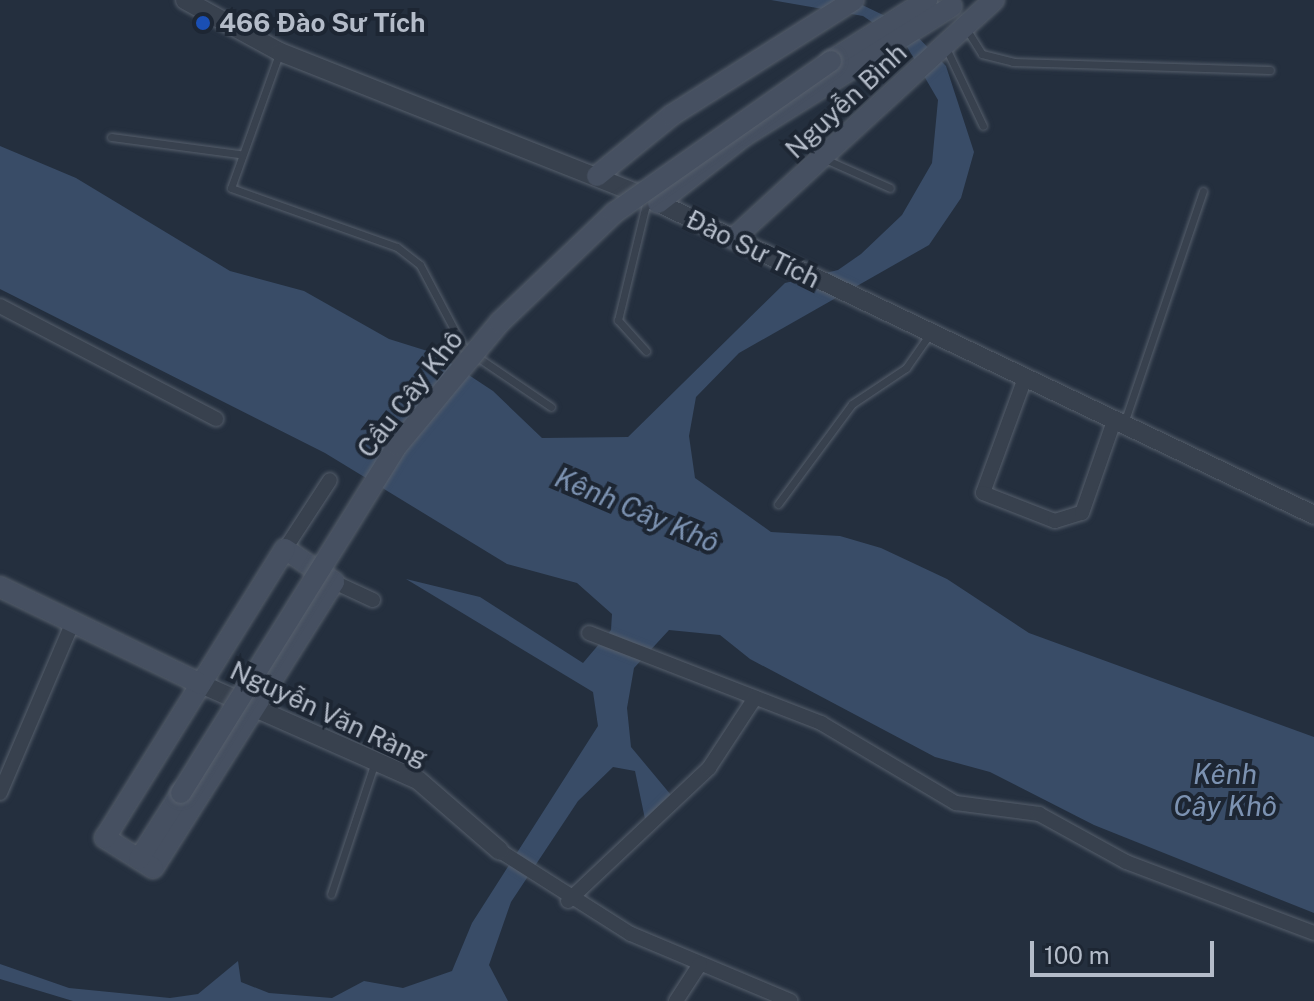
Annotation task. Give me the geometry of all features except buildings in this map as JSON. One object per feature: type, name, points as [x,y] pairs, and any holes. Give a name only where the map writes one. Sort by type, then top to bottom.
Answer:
[{"type":"main road","points":[[597,176],[672,115],[854,0]]},
{"type":"main road","name":"Cầu Cây Khô","points":[[139,859],[398,445],[500,322],[614,213],[831,61],[927,0]]},
{"type":"main road","name":"Nguyễn Bình","points":[[733,239],[994,0]]},
{"type":"main road","points":[[653,200],[744,136],[950,3],[965,26]]},
{"type":"main road","points":[[285,549],[334,582],[153,868],[105,838],[285,549]]},
{"type":"main road","name":"Nguyễn Văn Ràng","points":[[0,587],[201,684]]},
{"type":"street","name":"Đào Sư Tích","points":[[185,0],[280,52],[653,200],[904,323],[1314,515]]},
{"type":"street","points":[[0,306],[216,419]]},
{"type":"street","points":[[1025,378],[983,493],[1055,521],[1082,513],[1119,423]]},
{"type":"street","points":[[285,549],[330,480]]},
{"type":"street","points":[[334,582],[373,600]]},
{"type":"street","points":[[0,793],[72,624]]},
{"type":"street","points":[[589,633],[821,723],[956,803],[1039,814],[1126,862],[1314,933]]},
{"type":"street","name":"Nguyễn Văn Ràng","points":[[201,684],[418,780],[500,851],[568,901],[700,964],[790,1001]]},
{"type":"street","points":[[568,901],[709,768],[755,698]]},
{"type":"street","points":[[676,1001],[700,964]]},
{"type":"lane","points":[[965,26],[982,54],[1013,62],[1270,70]]},
{"type":"lane","points":[[942,48],[983,126]]},
{"type":"lane","points":[[280,52],[239,154],[231,188],[397,247],[420,265],[464,348],[551,407]]},
{"type":"lane","points":[[111,137],[239,154]]},
{"type":"lane","points":[[823,158],[890,188]]},
{"type":"lane","points":[[1119,423],[1203,191]]},
{"type":"lane","points":[[646,351],[618,320],[653,200]]},
{"type":"lane","points":[[778,504],[852,404],[906,368],[930,333]]},
{"type":"lane","points":[[331,894],[375,762]]},
{"type":"water","name":"Kênh Cây Khô","points":[[771,0],[852,0],[908,27],[946,66],[974,152],[961,198],[929,245],[739,353],[696,397],[689,436],[695,478],[771,532],[840,536],[881,548],[947,579],[1029,633],[1314,737],[1314,913],[1094,825],[990,772],[935,757],[750,659],[720,635],[669,630],[634,668],[627,708],[631,747],[671,795],[645,819],[635,771],[613,767],[578,801],[511,902],[489,965],[508,1001],[73,1001],[0,979],[0,964],[69,988],[170,998],[198,994],[238,961],[241,982],[269,993],[332,998],[364,981],[403,988],[452,971],[472,923],[598,726],[593,692],[406,579],[480,597],[583,663],[611,630],[612,614],[577,583],[507,564],[325,453],[0,289],[0,146],[76,178],[230,271],[304,291],[389,339],[437,354],[493,391],[542,438],[628,437],[785,283],[838,270],[861,254],[902,215],[932,163],[938,100],[906,45],[863,16]]},
{"type":"place","name":"466 Đào Sư Tích","points":[[203,23]]}]
